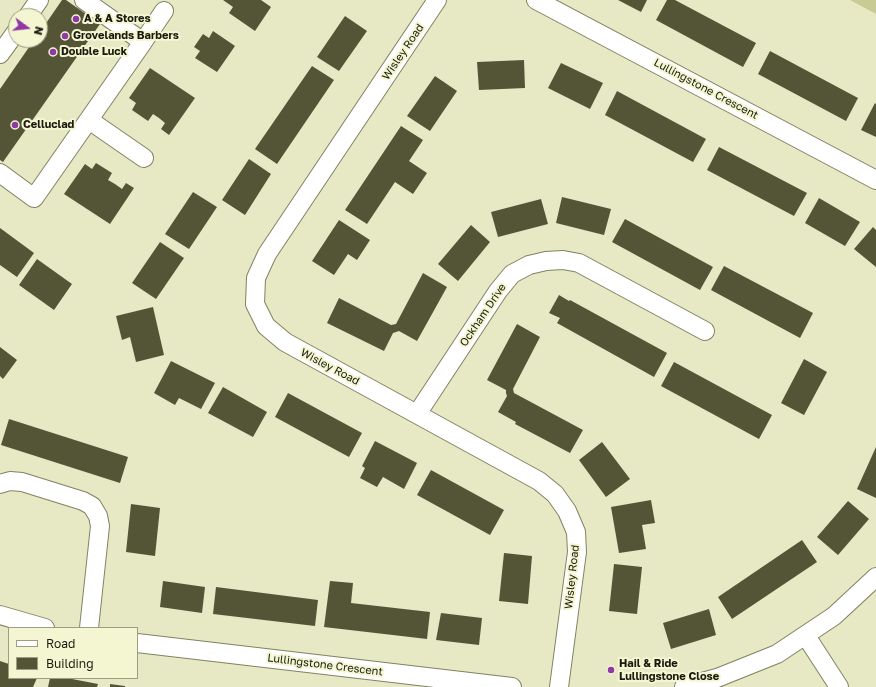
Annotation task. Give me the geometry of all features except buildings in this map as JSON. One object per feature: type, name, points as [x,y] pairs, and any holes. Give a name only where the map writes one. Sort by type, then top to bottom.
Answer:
[{"type":"street","points":[[84,0],[143,42]]},
{"type":"street","name":"Wisley Road","points":[[438,0],[267,254],[256,278],[255,304],[266,326],[285,342],[539,480],[555,494],[567,511],[576,532],[577,552],[559,687]]},
{"type":"street","name":"Lullingstone Crescent","points":[[536,0],[876,180]]},
{"type":"street","points":[[1,177],[34,198],[164,11]]},
{"type":"street","points":[[0,54],[8,43]]},
{"type":"street","points":[[89,120],[144,158]]},
{"type":"street","name":"Ockham Drive","points":[[417,414],[498,291],[512,274],[529,265],[546,261],[563,260],[579,263],[704,331]]},
{"type":"street","points":[[0,484],[10,481],[22,482],[83,501],[92,506],[98,516],[100,526],[90,627]]},
{"type":"street","points":[[684,687],[717,678],[751,666],[776,654],[806,636],[840,611],[876,577]]},
{"type":"street","points":[[0,615],[42,627]]},
{"type":"street","points":[[806,636],[839,687]]},
{"type":"street","name":"Lullingstone Crescent","points":[[138,643],[512,687]]},
{"type":"green space","points":[[850,0],[876,0],[876,14]]},
{"type":"place","name":"A & A Stores","points":[[76,19]]},
{"type":"place","name":"Grovelands Barbers","points":[[65,36]]},
{"type":"place","name":"Double Luck","points":[[53,52]]},
{"type":"place","name":"Celluclad","points":[[15,125]]},
{"type":"place","name":"Hail & Ride Lullingstone Close","points":[[611,670]]}]
